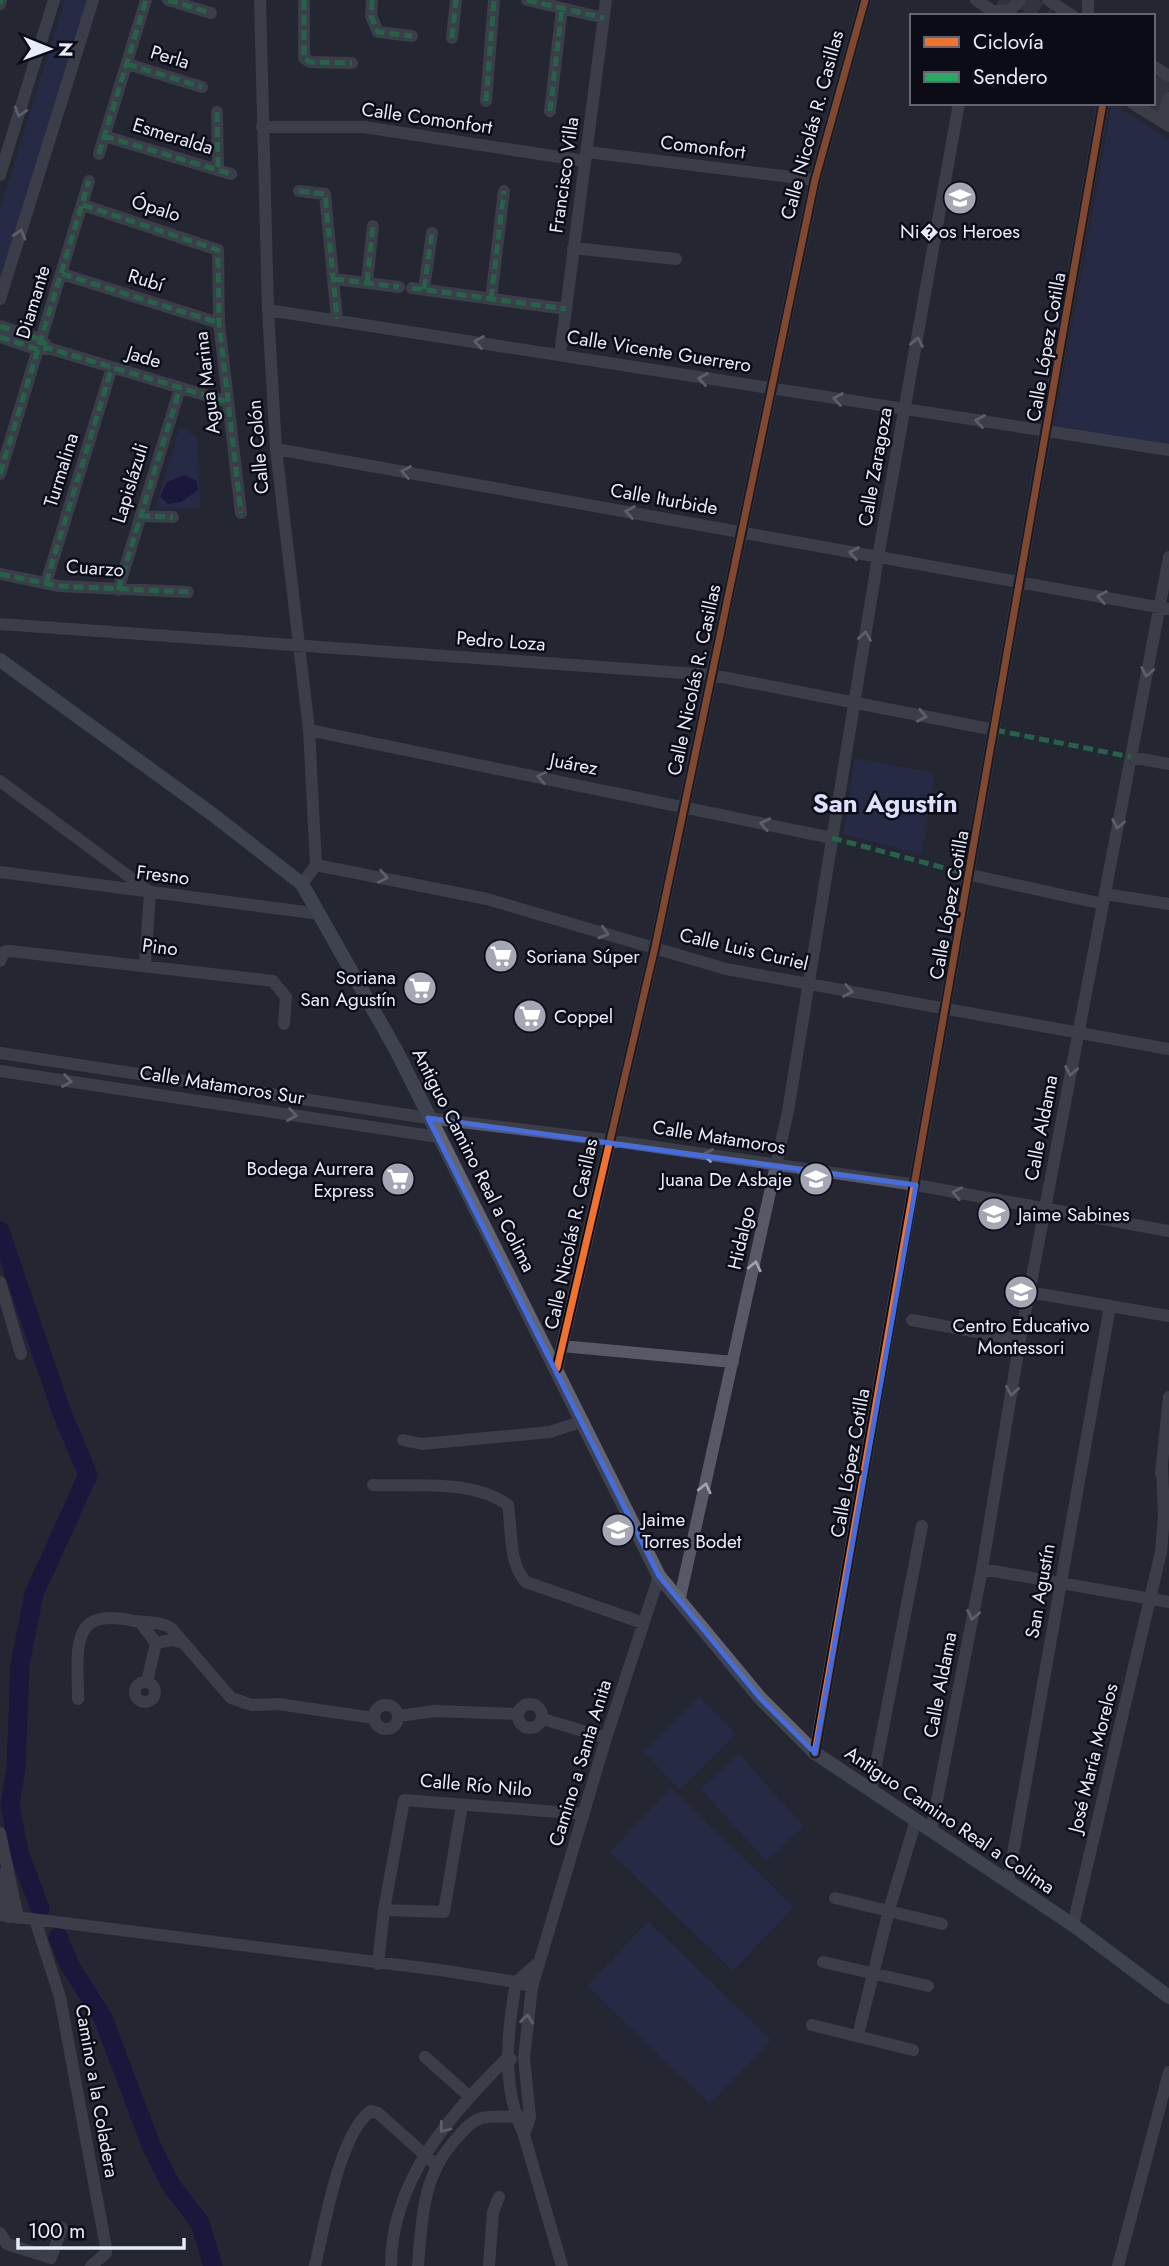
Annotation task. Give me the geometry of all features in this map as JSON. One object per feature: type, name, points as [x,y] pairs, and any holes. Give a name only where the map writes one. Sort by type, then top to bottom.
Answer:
[{"type":"main road","name":"Antiguo Camino Real a Colima","points":[[0,660],[201,806],[302,884],[396,1050],[428,1118],[480,1213],[659,1576],[760,1698],[815,1753],[1073,1925],[1169,1997]]},
{"type":"street","points":[[0,175],[54,0]]},
{"type":"street","points":[[0,299],[93,0]]},
{"type":"street","points":[[99,154],[146,0]]},
{"type":"street","points":[[168,0],[211,13]]},
{"type":"street","name":"Calle Colón","points":[[260,0],[268,310],[276,449],[309,730],[316,865]]},
{"type":"street","points":[[304,0],[304,58],[310,62],[352,63]]},
{"type":"street","points":[[372,0],[371,16],[378,32],[412,36]]},
{"type":"street","points":[[452,38],[456,0]]},
{"type":"street","points":[[486,102],[494,0]]},
{"type":"street","points":[[527,0],[604,18]]},
{"type":"street","name":"Francisco Villa","points":[[560,355],[606,0]]},
{"type":"street","name":"Calle Nicolás R. Casillas","points":[[557,1368],[655,947],[814,180],[865,0]]},
{"type":"street","points":[[976,0],[997,13],[1010,11],[1020,0]]},
{"type":"street","points":[[1048,0],[1070,14]]},
{"type":"street","points":[[550,111],[562,8]]},
{"type":"street","name":"Perla","points":[[127,64],[201,87]]},
{"type":"street","points":[[1169,99],[1164,112],[1169,124]]},
{"type":"street","name":"Calle Zaragoza","points":[[832,838],[878,557],[959,105]]},
{"type":"street","name":"Calle López Cotilla","points":[[815,1753],[973,876],[1020,582],[1103,105]]},
{"type":"street","points":[[1136,105],[1169,124]]},
{"type":"street","name":"Esmeralda","points":[[104,136],[224,172],[217,112]]},
{"type":"street","name":"Calle Comonfort","points":[[262,127],[364,127],[586,156]]},
{"type":"street","name":"Comonfort","points":[[586,156],[814,180]]},
{"type":"street","name":"Diamante","points":[[0,474],[43,346],[89,181]]},
{"type":"street","points":[[299,191],[325,194],[337,319]]},
{"type":"street","points":[[491,299],[504,191]]},
{"type":"street","name":"Ópalo","points":[[83,205],[218,250]]},
{"type":"street","points":[[367,282],[373,226]]},
{"type":"street","points":[[432,233],[418,289],[566,309]]},
{"type":"street","points":[[573,248],[676,260]]},
{"type":"street","name":"Agua Marina","points":[[218,250],[219,323],[241,513]]},
{"type":"street","name":"Rubí","points":[[62,274],[219,323]]},
{"type":"street","points":[[334,279],[399,286]]},
{"type":"street","name":"Calle Vicente Guerrero","points":[[268,310],[1169,450]]},
{"type":"street","name":"Jade","points":[[0,326],[43,346]]},
{"type":"street","name":"Jade","points":[[0,337],[43,346],[228,402]]},
{"type":"street","name":"Turmalina","points":[[46,583],[112,367]]},
{"type":"street","name":"Lapislázuli","points":[[118,590],[180,387]]},
{"type":"street","name":"Calle Iturbide","points":[[276,449],[1164,608]]},
{"type":"street","points":[[141,516],[173,517]]},
{"type":"street","name":"Calle Aldama","points":[[931,1830],[982,1569],[1020,1340],[1131,757],[1164,608],[1169,556]]},
{"type":"street","name":"Cuarzo","points":[[0,574],[46,583],[188,593]]},
{"type":"street","name":"Pedro Loza","points":[[0,624],[712,675],[996,730]]},
{"type":"street","name":"Juárez","points":[[309,730],[832,838]]},
{"type":"street","points":[[1131,757],[1169,764]]},
{"type":"street","points":[[0,781],[150,892],[145,965]]},
{"type":"street","name":"Hidalgo","points":[[679,1602],[778,1166],[832,838]]},
{"type":"street","points":[[302,884],[316,865]]},
{"type":"street","name":"Calle Luis Curiel","points":[[316,865],[487,899],[726,969],[1169,1049]]},
{"type":"street","name":"Fresno","points":[[0,872],[320,914]]},
{"type":"street","points":[[973,876],[1104,899],[1169,904]]},
{"type":"street","name":"Pino","points":[[0,961],[4,952],[10,950],[273,981],[286,997],[284,1024]]},
{"type":"street","name":"Calle Matamoros Sur","points":[[0,1053],[428,1118]]},
{"type":"street","name":"Calle Matamoros Sur","points":[[0,1071],[438,1137]]},
{"type":"street","points":[[251,1109],[254,1090]]},
{"type":"street","name":"Calle Matamoros","points":[[428,1118],[608,1140],[916,1185],[1045,1211],[1169,1231]]},
{"type":"street","points":[[0,1282],[21,1354]]},
{"type":"street","points":[[1029,1292],[1169,1315]]},
{"type":"street","name":"San Agustín","points":[[1008,1882],[1110,1306]]},
{"type":"street","points":[[912,1320],[1020,1340]]},
{"type":"street","points":[[562,1346],[733,1362]]},
{"type":"street","name":"José María Morelos","points":[[1073,1925],[1156,1575],[1163,1534],[1162,1466],[1169,1399]]},
{"type":"street","points":[[403,1440],[422,1444],[550,1432],[583,1421]]},
{"type":"street","points":[[373,1485],[475,1489],[493,1494],[508,1505],[515,1562],[518,1573],[526,1582],[643,1623]]},
{"type":"street","points":[[871,1791],[922,1527]]},
{"type":"street","points":[[982,1569],[1169,1602]]},
{"type":"street","name":"Camino a Santa Anita","points":[[530,2117],[524,2058],[532,1987],[606,1738],[659,1576]]},
{"type":"street","points":[[78,1699],[79,1645],[89,1622],[99,1617],[117,1617],[162,1623],[171,1628],[231,1698],[240,1703],[278,1704],[374,1718],[377,1709],[386,1705],[394,1708],[399,1716],[436,1711],[518,1714],[521,1707],[530,1703],[539,1707],[543,1719],[606,1738]]},
{"type":"street","points":[[141,1622],[156,1643],[147,1682]]},
{"type":"street","points":[[156,1643],[172,1640],[184,1643]]},
{"type":"street","name":"Calle Río Nilo","points":[[378,1964],[401,1804],[408,1798],[584,1814]]},
{"type":"street","points":[[384,1910],[444,1912],[462,1805]]},
{"type":"street","points":[[858,2035],[889,1910],[916,1820]]},
{"type":"street","points":[[0,1833],[9,1917]]},
{"type":"street","points":[[0,1874],[9,1917]]},
{"type":"street","points":[[835,1898],[942,1924]]},
{"type":"street","points":[[9,1917],[516,1982],[532,1987]]},
{"type":"street","name":"Camino a la Coladera","points":[[35,1920],[60,1997],[106,2248],[106,2253],[91,2266]]},
{"type":"street","points":[[539,1962],[516,1982],[506,2060],[516,2117],[524,2135],[562,2266]]},
{"type":"street","points":[[823,1962],[928,1986]]},
{"type":"street","points":[[812,2025],[913,2050]]},
{"type":"street","points":[[425,2057],[469,2096]]},
{"type":"street","points":[[391,2266],[398,2217],[410,2179],[424,2155],[469,2096],[506,2060],[524,2058]]},
{"type":"street","points":[[1118,2266],[1169,2072]]},
{"type":"street","points":[[315,2266],[335,2181],[347,2147],[366,2115],[372,2111],[378,2113],[435,2164]]},
{"type":"street","points":[[418,2266],[423,2202],[435,2164],[475,2120],[489,2117],[530,2117],[524,2135]]},
{"type":"street","points":[[489,2266],[493,2212],[499,2197]]},
{"type":"street","points":[[0,2233],[7,2244],[51,2258],[62,2228]]},
{"type":"highlighted area","points":[[428,1118],[916,1185],[815,1753],[760,1698],[659,1576]]},
{"type":"shaded area","points":[[65,0],[90,0],[0,288],[0,210]]},
{"type":"shaded area","points":[[1112,105],[1115,105],[1169,139],[1169,446],[1054,427]]},
{"type":"shaded area","points":[[180,427],[197,437],[200,508],[155,509]]},
{"type":"shaded area","points":[[184,475],[197,481],[198,490],[181,502],[168,504],[160,497],[167,482]]},
{"type":"shaded area","points":[[855,758],[934,773],[922,854],[843,834]]},
{"type":"shaded area","points":[[699,1696],[736,1734],[680,1790],[643,1752]]},
{"type":"shaded area","points":[[739,1754],[804,1826],[766,1861],[701,1789]]},
{"type":"shaded area","points":[[671,1788],[794,1907],[733,1971],[610,1852]]},
{"type":"shaded area","points":[[648,1921],[771,2040],[710,2104],[587,1986]]},
{"type":"waterway","points":[[0,1231],[62,1413],[88,1475],[34,1594],[20,1664],[16,1768],[10,1805],[19,1853],[40,1908]]},
{"type":"waterway","points":[[58,1937],[70,1966],[103,2018],[151,2145],[171,2185],[200,2223],[213,2266]]},
{"type":"tunnel","points":[[999,0],[1020,14]]},
{"type":"tunnel","points":[[1024,0],[1045,14]]},
{"type":"tunnel","points":[[1155,84],[1169,93]]},
{"type":"tunnel","points":[[1155,100],[1169,109]]},
{"type":"marked path","points":[[0,4],[1,0]]},
{"type":"marked path","points":[[99,154],[146,0]]},
{"type":"marked path","points":[[168,0],[211,13]]},
{"type":"marked path","points":[[304,0],[304,58],[310,62],[352,63]]},
{"type":"marked path","points":[[372,0],[371,16],[378,32],[412,36]]},
{"type":"marked path","points":[[452,38],[456,0]]},
{"type":"marked path","points":[[486,101],[494,0]]},
{"type":"marked path","points":[[527,0],[604,18]]},
{"type":"marked path","points":[[550,111],[562,8]]},
{"type":"marked path","points":[[127,64],[202,87]]},
{"type":"marked path","points":[[217,112],[218,170]]},
{"type":"marked path","points":[[104,136],[231,174]]},
{"type":"marked path","points":[[0,474],[89,181]]},
{"type":"marked path","points":[[299,191],[325,194],[337,319]]},
{"type":"marked path","points":[[491,299],[504,191]]},
{"type":"marked path","points":[[83,205],[218,250],[219,323],[241,513]]},
{"type":"marked path","points":[[367,282],[373,226]]},
{"type":"marked path","points":[[424,289],[432,233]]},
{"type":"marked path","points":[[62,274],[219,323]]},
{"type":"marked path","points":[[334,279],[399,287]]},
{"type":"marked path","points":[[412,288],[566,309]]},
{"type":"marked path","points":[[0,326],[42,340],[46,345]]},
{"type":"marked path","points":[[0,337],[39,350],[48,348],[228,402]]},
{"type":"marked path","points":[[46,583],[112,367]]},
{"type":"marked path","points":[[118,590],[180,388]]},
{"type":"marked path","points":[[140,516],[173,517]]},
{"type":"marked path","points":[[0,574],[59,586],[188,592]]},
{"type":"marked path","points":[[995,730],[1131,757]]},
{"type":"marked path","points":[[832,838],[971,875]]},
{"type":"cycle path","points":[[557,1368],[655,947],[815,180],[865,0]]},
{"type":"cycle path","points":[[815,1753],[1103,105]]},
{"type":"place","name":"Ni�os Heroes","points":[[960,198]]},
{"type":"place","name":"Soriana Súper","points":[[501,956]]},
{"type":"place","name":"Soriana San Agustín","points":[[420,988]]},
{"type":"place","name":"Coppel","points":[[530,1016]]},
{"type":"place","name":"Bodega Aurrera Express","points":[[398,1179]]},
{"type":"place","name":"Juana De Asbaje","points":[[816,1179]]},
{"type":"place","name":"Jaime Sabines","points":[[994,1214]]},
{"type":"place","name":"Centro Educativo Montessori","points":[[1021,1292]]},
{"type":"place","name":"Jaime Torres Bodet","points":[[618,1530]]},
{"type":"district","name":"San Agustín","points":[[885,803]]}]
